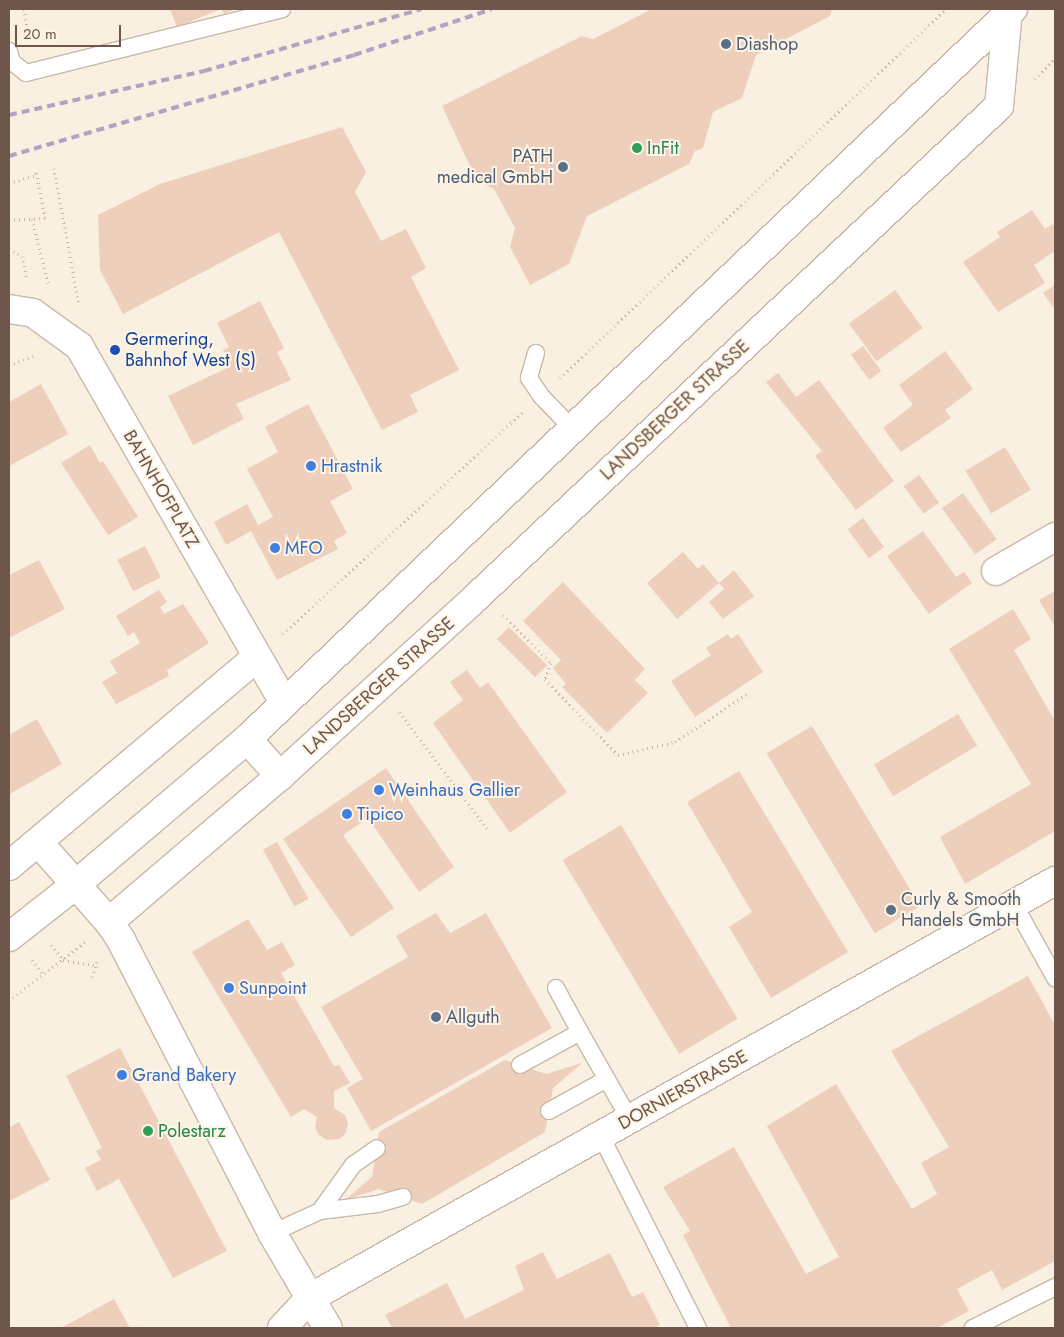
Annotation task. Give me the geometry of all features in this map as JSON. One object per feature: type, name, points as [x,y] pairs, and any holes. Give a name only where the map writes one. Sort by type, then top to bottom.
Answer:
[{"type":"street","name":"LANDSBERGER STRASSE","points":[[9,937],[75,885],[246,739],[1011,10]]},
{"type":"street","name":"LANDSBERGER STRASSE","points":[[109,922],[280,776],[481,593],[999,106],[1011,10]]},
{"type":"street","name":"BAHNHOFPLATZ","points":[[9,309],[33,313],[79,346],[284,702]]},
{"type":"street","points":[[996,571],[1055,537]]},
{"type":"street","points":[[9,866],[39,843],[257,658]]},
{"type":"street","points":[[246,739],[280,776]]},
{"type":"street","points":[[39,843],[109,922],[143,981],[272,1234],[328,1328]]},
{"type":"street","name":"DORNIERSTRASSE","points":[[282,1328],[310,1298],[1055,881]]},
{"type":"lane","points":[[9,52],[12,62],[26,73],[282,9]]},
{"type":"lane","points":[[536,353],[529,378],[541,396],[572,428]]},
{"type":"lane","points":[[1014,904],[1055,978]]},
{"type":"lane","points":[[556,988],[630,1120]]},
{"type":"lane","points":[[520,1065],[580,1032]]},
{"type":"lane","points":[[549,1111],[607,1079]]},
{"type":"lane","points":[[602,1136],[698,1328]]},
{"type":"lane","points":[[320,1211],[353,1165],[377,1148]]},
{"type":"lane","points":[[272,1234],[320,1211],[378,1204],[403,1196]]},
{"type":"lane","points":[[972,1328],[1055,1287]]},
{"type":"path","points":[[257,658],[541,396],[946,9]]},
{"type":"path","points":[[54,168],[80,307],[58,331]]},
{"type":"path","points":[[9,183],[36,173],[45,218],[9,220]]},
{"type":"path","points":[[32,219],[51,292]]},
{"type":"path","points":[[481,593],[551,662],[545,679],[618,755],[675,742],[746,694]]},
{"type":"path","points":[[380,685],[487,829]]},
{"type":"path","points":[[9,1001],[109,922]]},
{"type":"building","points":[[170,9],[221,9],[177,27]]},
{"type":"building","points":[[221,9],[236,9],[224,14]]},
{"type":"building","points":[[652,9],[832,9],[830,16],[756,55],[742,98],[713,112],[703,148],[695,151],[689,164],[587,216],[569,264],[530,285],[510,247],[515,228],[494,189],[477,181],[442,106],[582,36],[593,39]]},
{"type":"building","points":[[342,127],[366,172],[355,192],[381,241],[406,229],[426,268],[411,277],[459,370],[410,395],[418,412],[382,430],[279,232],[123,314],[100,270],[98,215],[160,184]]},
{"type":"building","points":[[1032,210],[1045,229],[1053,224],[1055,227],[1055,251],[1034,265],[1045,283],[998,312],[963,262],[1000,237],[997,232]]},
{"type":"building","points":[[1055,285],[1055,305],[1053,307],[1043,293]]},
{"type":"building","points":[[895,290],[923,328],[877,362],[849,324]]},
{"type":"building","points":[[260,301],[284,348],[277,352],[291,380],[236,404],[244,419],[193,445],[168,396],[231,366],[223,350],[229,347],[217,323]]},
{"type":"building","points":[[863,346],[881,371],[869,380],[851,355]]},
{"type":"building","points":[[945,351],[973,389],[945,410],[951,418],[901,452],[883,428],[913,405],[899,385]]},
{"type":"building","points":[[778,373],[796,397],[819,380],[894,481],[856,510],[815,456],[822,451],[766,382]]},
{"type":"building","points":[[41,384],[68,434],[9,466],[9,402]]},
{"type":"building","points":[[308,404],[353,489],[330,501],[347,533],[334,541],[338,549],[277,580],[251,531],[226,545],[214,522],[247,504],[258,525],[273,517],[247,469],[278,452],[265,427]]},
{"type":"building","points":[[90,445],[100,463],[103,461],[138,517],[108,535],[61,463]]},
{"type":"building","points":[[1005,447],[1031,490],[991,514],[966,471]]},
{"type":"building","points":[[919,475],[939,503],[924,514],[904,486]]},
{"type":"building","points":[[963,493],[997,539],[975,554],[942,508]]},
{"type":"building","points":[[863,518],[884,547],[869,558],[848,529]]},
{"type":"building","points":[[923,531],[956,577],[964,572],[972,583],[929,614],[887,556]]},
{"type":"building","points":[[145,546],[161,577],[133,591],[117,560]]},
{"type":"building","points":[[683,552],[698,569],[703,564],[719,583],[677,619],[647,583]]},
{"type":"building","points":[[39,560],[65,609],[9,638],[9,575]]},
{"type":"building","points":[[734,570],[754,596],[723,619],[709,602],[724,589],[719,583]]},
{"type":"building","points":[[563,582],[645,669],[635,680],[648,693],[607,733],[562,687],[566,684],[553,668],[561,660],[523,621]]},
{"type":"building","points":[[159,590],[167,602],[160,607],[164,614],[183,604],[209,643],[167,670],[169,676],[116,704],[102,682],[117,673],[110,661],[140,643],[134,632],[128,636],[116,616]]},
{"type":"building","points":[[1055,591],[1055,627],[1039,600]]},
{"type":"building","points":[[1013,609],[1031,639],[1014,650],[1055,721],[1055,831],[965,884],[940,837],[1031,784],[949,649]]},
{"type":"building","points":[[509,627],[547,665],[535,677],[497,639]]},
{"type":"building","points":[[728,634],[731,639],[738,634],[763,672],[695,717],[671,681],[711,655],[706,648]]},
{"type":"building","points":[[467,670],[480,688],[488,682],[567,792],[510,833],[433,723],[463,700],[450,682]]},
{"type":"building","points":[[958,714],[977,746],[893,796],[874,764]]},
{"type":"building","points":[[37,719],[62,764],[10,794],[9,735]]},
{"type":"building","points":[[812,726],[920,906],[875,933],[767,753]]},
{"type":"building","points":[[386,768],[454,867],[419,892],[368,818],[343,835],[394,908],[351,937],[283,839]]},
{"type":"building","points":[[739,771],[848,952],[771,998],[729,927],[752,912],[687,802]]},
{"type":"building","points":[[621,825],[737,1019],[679,1054],[563,860]]},
{"type":"building","points":[[277,842],[309,899],[295,907],[263,850]]},
{"type":"building","name":"Allguth","points":[[436,913],[450,933],[486,913],[552,1028],[371,1131],[347,1088],[363,1079],[321,1007],[408,957],[396,936]]},
{"type":"building","points":[[248,919],[267,950],[282,942],[295,965],[281,973],[334,1066],[339,1065],[350,1083],[334,1091],[334,1108],[345,1115],[348,1123],[346,1133],[339,1139],[327,1140],[319,1135],[315,1128],[317,1117],[304,1109],[291,1117],[192,952]]},
{"type":"building","points":[[1028,976],[1055,1025],[1055,1261],[1002,1290],[992,1270],[957,1289],[969,1311],[937,1328],[731,1328],[683,1235],[690,1231],[663,1187],[734,1147],[806,1274],[839,1257],[767,1126],[836,1084],[912,1209],[937,1194],[921,1163],[949,1147],[891,1051]]},
{"type":"building","points":[[120,1048],[227,1251],[173,1278],[119,1179],[97,1191],[85,1168],[101,1160],[96,1151],[102,1148],[66,1076]]},
{"type":"building","points":[[505,1060],[546,1074],[582,1063],[553,1088],[545,1132],[422,1204],[379,1189],[345,1200],[372,1177],[379,1132]]},
{"type":"building","points":[[19,1122],[50,1180],[9,1201],[9,1128]]},
{"type":"building","points":[[543,1252],[557,1279],[610,1253],[632,1297],[643,1292],[660,1325],[653,1328],[392,1328],[385,1315],[447,1283],[465,1319],[524,1290],[515,1266]]},
{"type":"building","points":[[114,1299],[130,1328],[60,1328],[70,1323]]},
{"type":"railway","points":[[9,115],[204,71],[421,9]]},
{"type":"railway","points":[[9,156],[354,55],[492,9]]},
{"type":"place","name":"Diashop","points":[[726,44]]},
{"type":"place","name":"InFit","points":[[637,148]]},
{"type":"place","name":"PATH medical GmbH","points":[[563,167]]},
{"type":"place","name":"Germering, Bahnhof West (S)","points":[[115,350]]},
{"type":"place","name":"Hrastnik","points":[[311,466]]},
{"type":"place","name":"MFO","points":[[275,548]]},
{"type":"place","name":"Weinhaus Gallier","points":[[379,790]]},
{"type":"place","name":"Tipico","points":[[347,814]]},
{"type":"place","name":"Curly & Smooth Handels GmbH","points":[[891,910]]},
{"type":"place","name":"Sunpoint","points":[[229,988]]},
{"type":"place","name":"Allguth","points":[[436,1017]]},
{"type":"place","name":"Grand Bakery","points":[[122,1075]]},
{"type":"place","name":"Polestarz","points":[[148,1131]]}]
